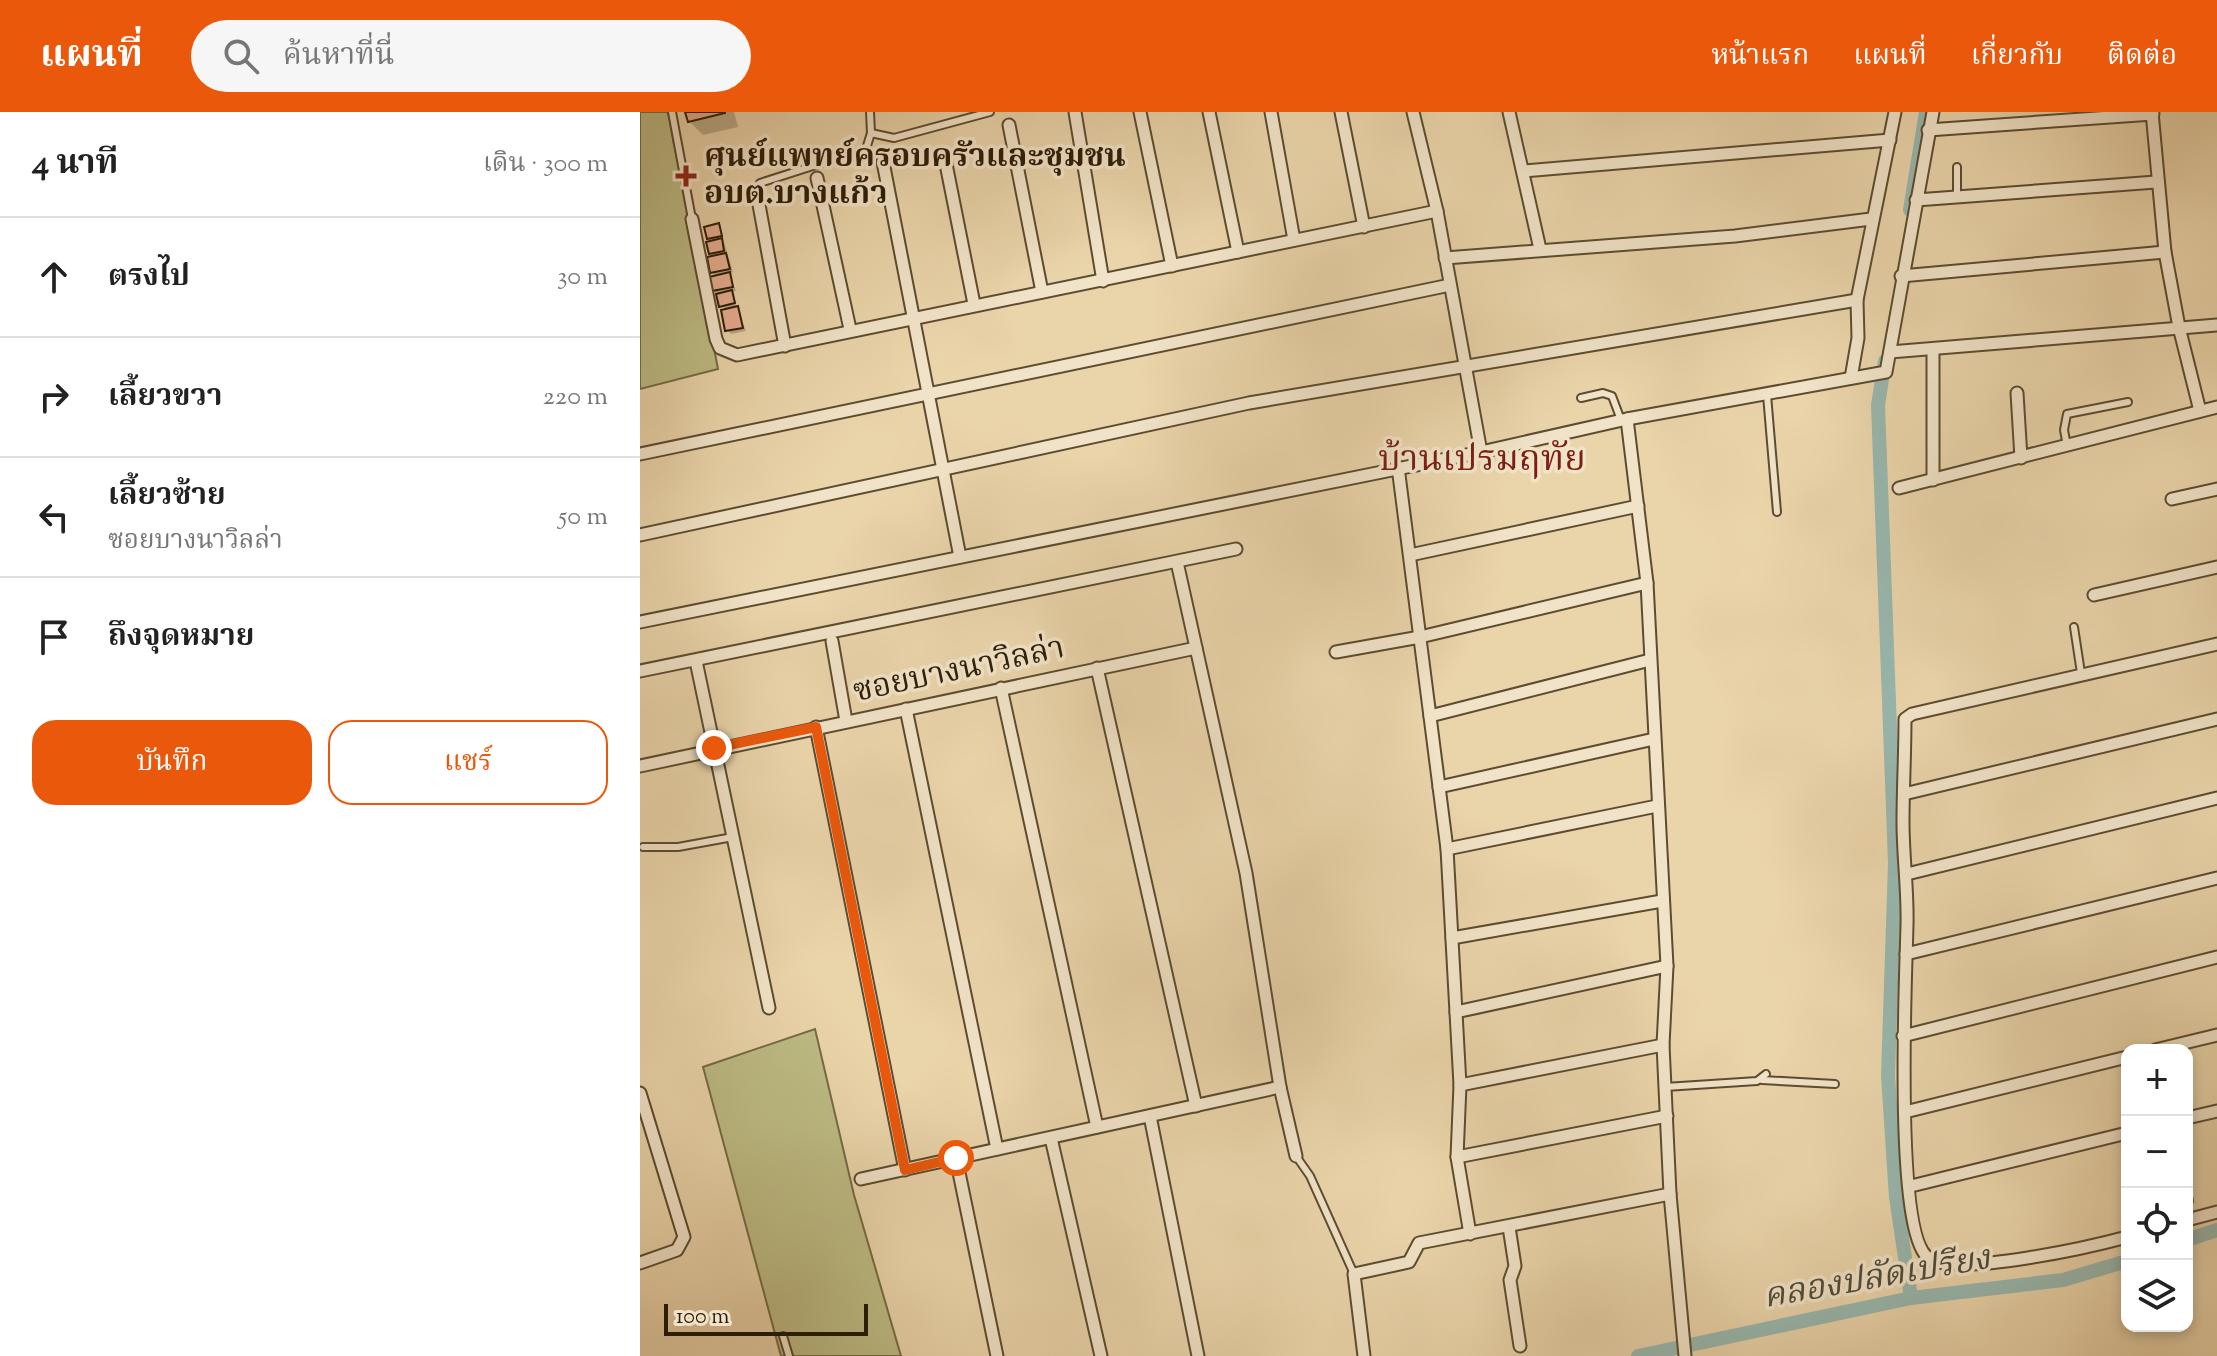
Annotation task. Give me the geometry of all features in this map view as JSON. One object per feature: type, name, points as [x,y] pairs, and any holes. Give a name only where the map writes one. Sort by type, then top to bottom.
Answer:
[{"type":"street","points":[[1075,112],[1103,281]]},
{"type":"street","points":[[1140,112],[1172,266]]},
{"type":"street","points":[[1209,112],[1238,252]]},
{"type":"street","points":[[1271,112],[1294,240]]},
{"type":"street","points":[[1341,112],[1364,227]]},
{"type":"street","points":[[1413,112],[1437,211],[1481,452]]},
{"type":"street","points":[[1509,112],[1540,249]]},
{"type":"street","points":[[1856,376],[1857,300],[1895,112]]},
{"type":"street","points":[[640,622],[1481,452],[1624,420],[1886,372],[1933,112]]},
{"type":"street","points":[[1928,130],[2153,113],[2156,182],[2165,252],[2179,327],[2200,411]]},
{"type":"street","points":[[1009,125],[1042,292]]},
{"type":"street","points":[[1523,171],[1890,140]]},
{"type":"street","points":[[945,159],[974,304]]},
{"type":"street","points":[[883,162],[960,557]]},
{"type":"street","points":[[817,178],[850,329]]},
{"type":"street","points":[[1916,200],[2156,182]]},
{"type":"street","points":[[758,189],[785,346]]},
{"type":"street","points":[[692,219],[720,348],[737,355],[850,329],[1103,281],[1437,211]]},
{"type":"street","points":[[1445,258],[1735,236],[1871,219]]},
{"type":"street","points":[[1901,276],[2165,252]]},
{"type":"street","points":[[640,454],[1450,285]]},
{"type":"street","points":[[640,535],[943,472],[1249,403],[1857,300]]},
{"type":"street","points":[[1890,352],[2217,325]]},
{"type":"street","points":[[1933,350],[1933,480]]},
{"type":"street","points":[[2017,393],[2021,458]]},
{"type":"street","points":[[1899,488],[2217,407]]},
{"type":"street","points":[[1624,420],[1647,583],[1667,966],[1663,1045],[1670,1194],[1685,1356]]},
{"type":"street","points":[[1398,467],[1447,849],[1460,1085],[1457,1157],[1470,1234]]},
{"type":"street","points":[[2172,499],[2217,489]]},
{"type":"street","points":[[1410,555],[1638,506]]},
{"type":"street","points":[[640,671],[1236,549]]},
{"type":"street","points":[[1177,562],[1246,873],[1280,1087],[1296,1156]]},
{"type":"street","points":[[2094,595],[2217,567]]},
{"type":"street","points":[[1336,652],[1420,637],[1647,583]]},
{"type":"street","points":[[832,641],[846,721]]},
{"type":"street","points":[[2121,1238],[2000,1262],[1942,1262],[1930,1259],[1917,1244],[1905,1112],[1903,1036],[1907,874],[1904,794],[1908,716],[2081,673],[2217,644]]},
{"type":"street","name":"ซอยบางนาวิลล่า","points":[[640,766],[1196,648]]},
{"type":"street","points":[[1430,716],[1650,660]]},
{"type":"street","points":[[696,661],[769,1008]]},
{"type":"street","points":[[1097,668],[1196,1106]]},
{"type":"street","points":[[1001,688],[1097,1127]]},
{"type":"street","points":[[906,709],[997,1149]]},
{"type":"street","points":[[1904,794],[2217,719]]},
{"type":"street","points":[[816,727],[905,1170]]},
{"type":"street","points":[[1439,787],[1654,739]]},
{"type":"street","points":[[1907,874],[2217,798]]},
{"type":"street","points":[[1447,849],[1657,806]]},
{"type":"street","points":[[1906,954],[2217,878]]},
{"type":"street","points":[[1452,938],[1662,901]]},
{"type":"street","points":[[1903,1036],[2217,957]]},
{"type":"street","points":[[1456,1012],[1667,966]]},
{"type":"street","points":[[2180,1044],[2217,1035]]},
{"type":"street","points":[[1460,1085],[1663,1045]]},
{"type":"street","points":[[1905,1112],[2121,1058]]},
{"type":"street","points":[[861,1179],[1280,1087]]},
{"type":"street","points":[[640,1093],[684,1237],[677,1250],[640,1263]]},
{"type":"street","points":[[2193,1117],[2217,1111]]},
{"type":"street","points":[[1150,1116],[1198,1356]]},
{"type":"street","points":[[1457,1157],[1667,1116]]},
{"type":"street","points":[[1911,1186],[2121,1134]]},
{"type":"street","points":[[1051,1138],[1101,1356]]},
{"type":"street","points":[[956,1158],[997,1356]]},
{"type":"street","points":[[1364,1356],[1354,1274],[1409,1262],[1419,1243],[1434,1238],[1509,1227],[1670,1194]]},
{"type":"street","points":[[2193,1218],[2217,1212]]},
{"type":"street","points":[[1509,1227],[1515,1266],[1510,1280],[1520,1346]]},
{"type":"lane","points":[[672,112],[692,219]]},
{"type":"lane","points":[[758,189],[866,149],[871,133],[870,112]]},
{"type":"lane","points":[[871,133],[894,138],[990,112]]},
{"type":"lane","points":[[1957,167],[1957,197]]},
{"type":"lane","points":[[1581,398],[1603,393],[1612,396],[1624,420]]},
{"type":"lane","points":[[1767,395],[1777,512]]},
{"type":"lane","points":[[2067,446],[2064,430],[2067,414],[2128,402]]},
{"type":"lane","points":[[2074,627],[2081,673]]},
{"type":"lane","points":[[643,847],[693,845],[733,837]]},
{"type":"lane","points":[[1665,1087],[1764,1077],[1835,1084]]},
{"type":"lane","points":[[1296,1156],[1310,1176],[1354,1274]]},
{"type":"lane","points":[[783,1336],[789,1356]]},
{"type":"shaded area","points":[[640,112],[668,112],[718,369],[640,389]]},
{"type":"shaded area","points":[[815,1029],[854,1195],[901,1356],[781,1356],[703,1067]]},
{"type":"building","points":[[685,112],[725,112],[725,113],[688,122]]},
{"type":"building","points":[[719,223],[722,236],[707,239],[704,227]]},
{"type":"building","points":[[722,238],[724,251],[709,254],[706,242]]},
{"type":"building","points":[[726,253],[730,269],[710,273],[707,257]]},
{"type":"building","points":[[730,272],[733,287],[712,291],[709,277]]},
{"type":"building","points":[[732,290],[735,303],[719,307],[716,294]]},
{"type":"building","points":[[738,306],[743,328],[725,331],[721,310]]},
{"type":"waterway","points":[[1910,210],[1926,112]]},
{"type":"waterway","points":[[1885,361],[1878,405],[1895,863],[1888,1076],[1896,1197],[1911,1298]]},
{"type":"waterway","name":"คลองปลัดเปรียง","points":[[2193,1238],[2217,1230]]},
{"type":"waterway","name":"คลองปลัดเปรียง","points":[[1638,1356],[1911,1298],[2063,1280],[2121,1263]]},
{"type":"place","name":"ศุนย์แพทย์ครอบครัวและชุมชน อบต.บางแก้ว","points":[[686,176]]},
{"type":"district","name":"บ้านเปรมฤทัย","points":[[1482,461]]},
{"type":"route","points":[[714,748],[816,727],[905,1170],[956,1158]]}]
